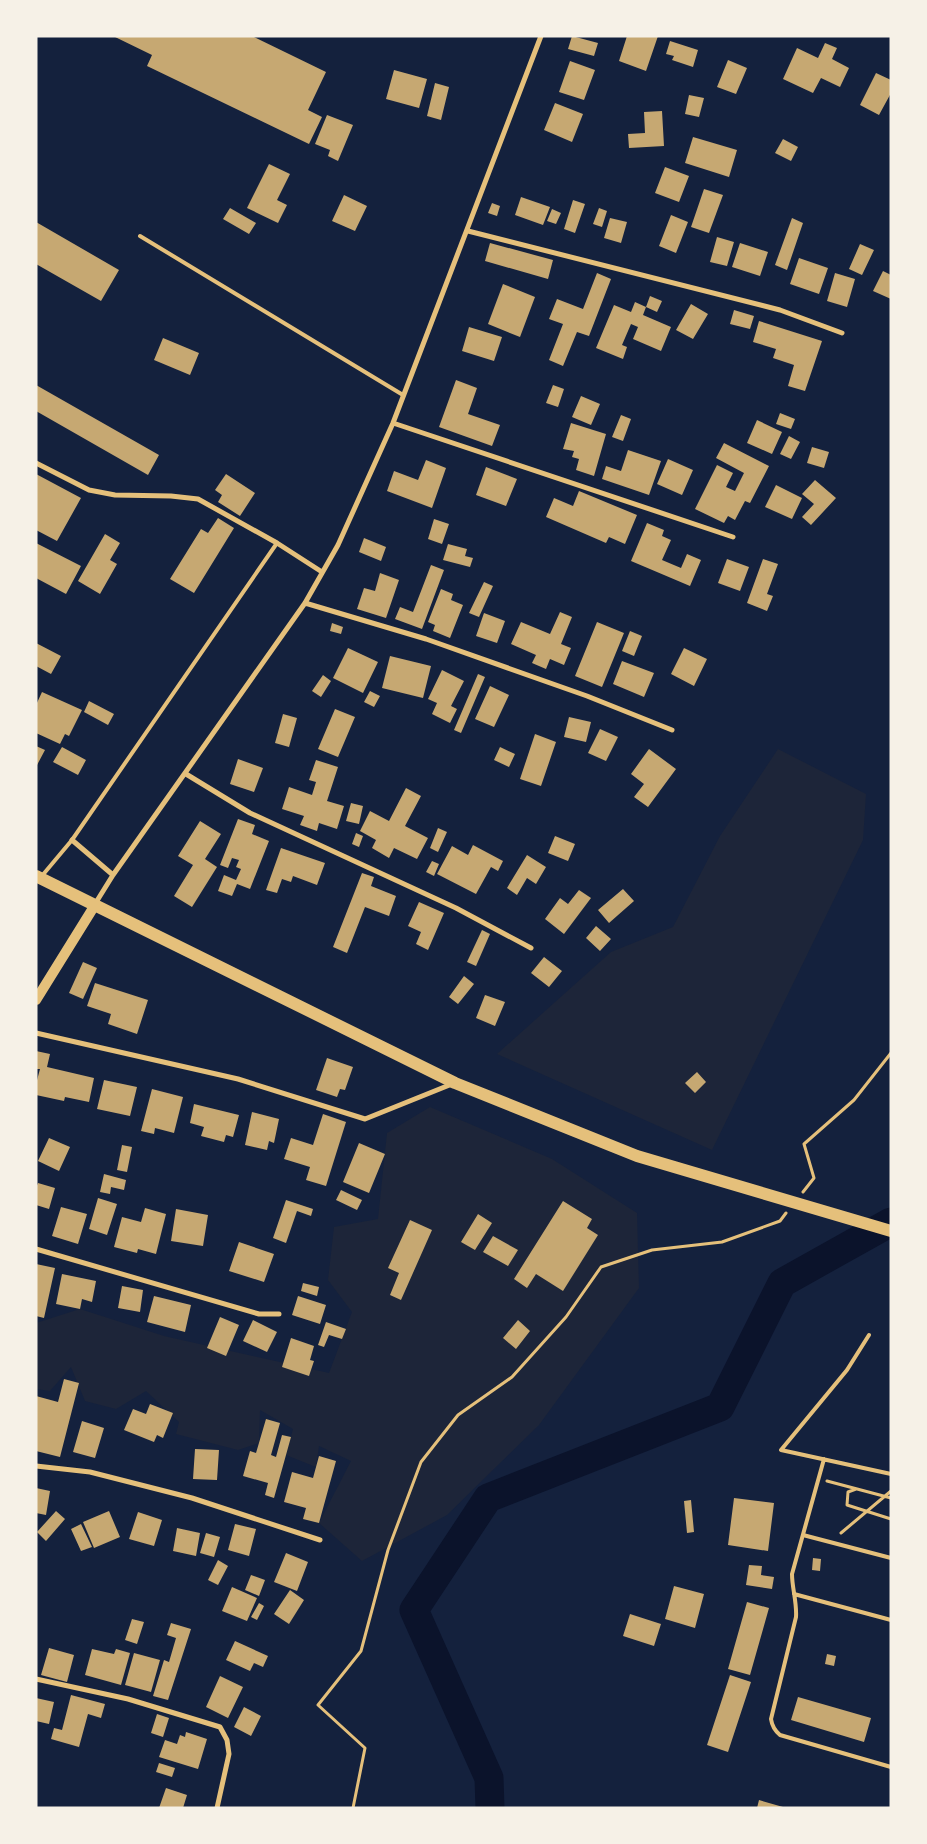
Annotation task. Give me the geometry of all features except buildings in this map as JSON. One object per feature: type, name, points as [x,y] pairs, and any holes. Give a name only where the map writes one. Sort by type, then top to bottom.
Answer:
[{"type":"main road","points":[[38,879],[95,905],[455,1083],[637,1156],[891,1231]]},
{"type":"main road","points":[[36,1000],[95,905]]},
{"type":"street","points":[[95,905],[114,875],[305,603],[338,546],[393,423],[541,36]]},
{"type":"street","points":[[468,231],[780,310],[842,332]]},
{"type":"street","points":[[393,423],[733,537]]},
{"type":"street","points":[[36,463],[89,490],[116,495],[171,496],[198,499],[277,543],[322,572]]},
{"type":"street","points":[[305,603],[426,639],[587,696],[672,730]]},
{"type":"street","points":[[186,774],[250,813],[456,908],[531,948]]},
{"type":"street","points":[[72,840],[114,875]]},
{"type":"street","points":[[36,1032],[238,1079],[365,1118],[455,1083]]},
{"type":"street","points":[[36,1249],[258,1314],[279,1314]]},
{"type":"street","points":[[36,1466],[90,1472],[192,1498],[320,1540]]},
{"type":"street","points":[[36,1679],[128,1699],[220,1727],[227,1740],[229,1754],[217,1808]]},
{"type":"lane","points":[[140,236],[403,395]]},
{"type":"lane","points":[[38,879],[72,840],[277,543]]},
{"type":"lane","points":[[869,1335],[847,1370],[781,1450],[891,1474]]},
{"type":"lane","points":[[824,1459],[792,1574],[792,1584],[797,1606],[796,1617],[771,1719],[772,1726],[780,1734],[891,1767]]},
{"type":"lane","points":[[803,1534],[891,1558]]},
{"type":"lane","points":[[794,1594],[891,1620]]},
{"type":"path","points":[[802,1192],[814,1178],[804,1144],[854,1100],[891,1053]]},
{"type":"path","points":[[353,1808],[365,1748],[318,1705],[361,1651],[388,1550],[421,1462],[458,1415],[512,1377],[566,1317],[601,1267],[652,1250],[722,1242],[780,1221],[791,1207]]},
{"type":"path","points":[[819,1479],[891,1498]]},
{"type":"path","points":[[857,1489],[848,1492],[847,1505],[891,1519]]},
{"type":"path","points":[[841,1532],[891,1490]]},
{"type":"shaded area","points":[[778,749],[866,794],[863,840],[712,1150],[497,1054],[611,952],[673,927],[720,836]]},
{"type":"shaded area","points":[[430,1107],[552,1159],[637,1213],[639,1288],[539,1425],[447,1515],[362,1561],[319,1523],[351,1461],[319,1446],[316,1467],[286,1455],[293,1429],[260,1410],[259,1443],[238,1450],[176,1434],[179,1422],[146,1391],[116,1409],[85,1401],[71,1367],[50,1391],[36,1389],[36,1323],[80,1309],[164,1336],[329,1373],[352,1312],[328,1280],[334,1227],[378,1219],[387,1133]]},
{"type":"waterway","points":[[490,1808],[489,1778],[414,1610],[488,1498],[720,1407],[782,1283],[891,1222]]}]
